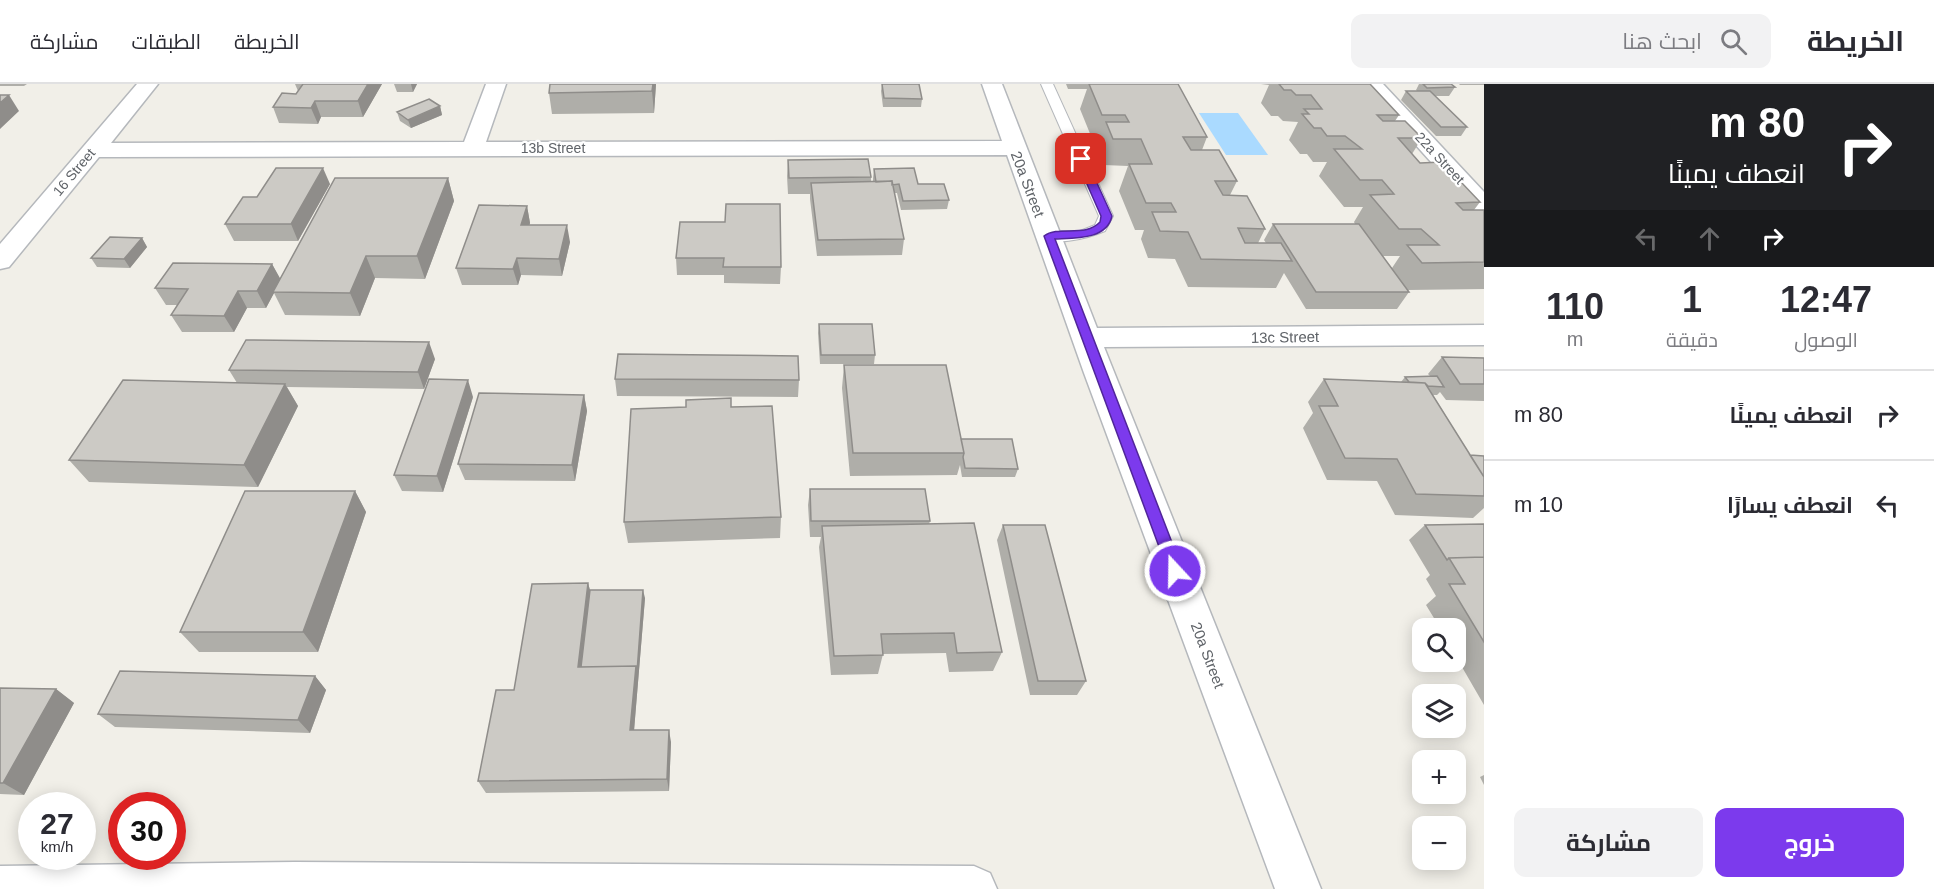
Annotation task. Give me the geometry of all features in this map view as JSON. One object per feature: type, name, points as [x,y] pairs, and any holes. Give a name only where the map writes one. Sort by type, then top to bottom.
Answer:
[{"type":"street","name":"16 Street","points":[[0,261],[148,84]]},
{"type":"street","points":[[472,148],[496,84]]},
{"type":"street","name":"20a Street","points":[[992,84],[1086,338],[1298,889]]},
{"type":"street","name":"22a Street","points":[[1371,84],[1484,206]]},
{"type":"street","name":"13b Street","points":[[92,150],[1014,148]]},
{"type":"street","name":"13c Street","points":[[1086,338],[1484,335]]},
{"type":"street","points":[[0,889],[294,887],[974,889]]},
{"type":"lane","points":[[1047,84],[1106,216],[1105,222],[1092,232],[1049,236]]},
{"type":"water","points":[[1199,113],[1238,113],[1268,155],[1226,155]]},
{"type":"building","points":[[303,84],[368,84],[358,101],[315,101],[311,108],[273,107],[282,93],[296,94]]},
{"type":"building","points":[[550,84],[653,84],[652,91],[549,93]]},
{"type":"building","points":[[882,84],[919,84],[922,99],[884,98]]},
{"type":"building","points":[[1089,84],[1178,84],[1207,137],[1183,137],[1191,150],[1219,150],[1237,181],[1215,181],[1223,195],[1247,196],[1265,229],[1238,228],[1245,243],[1281,243],[1292,261],[1201,259],[1188,232],[1160,231],[1152,212],[1176,212],[1171,203],[1146,203],[1129,164],[1152,164],[1141,139],[1113,139],[1106,122],[1129,122],[1125,115],[1102,115]]},
{"type":"building","points":[[1279,84],[1370,84],[1399,115],[1377,115],[1383,121],[1405,121],[1422,138],[1398,138],[1420,163],[1442,162],[1480,202],[1456,203],[1463,210],[1484,210],[1484,262],[1422,263],[1407,245],[1439,245],[1421,229],[1399,229],[1370,195],[1394,194],[1382,180],[1360,180],[1334,149],[1362,149],[1345,136],[1327,136],[1321,128],[1314,128],[1302,114],[1309,114],[1304,109],[1322,109],[1311,95],[1296,95],[1291,90],[1284,90]]},
{"type":"building","points":[[1423,84],[1451,84],[1455,87],[1427,88]]},
{"type":"building","points":[[1406,91],[1430,91],[1467,127],[1441,127]]},
{"type":"building","points":[[0,95],[9,95],[0,103]]},
{"type":"building","points":[[429,99],[440,106],[408,120],[397,112]]},
{"type":"building","points":[[868,159],[871,177],[789,178],[788,160]]},
{"type":"building","points":[[276,168],[323,168],[291,224],[225,224],[243,197],[257,197]]},
{"type":"building","points":[[914,168],[918,184],[944,184],[949,200],[903,201],[899,184],[892,185],[892,181],[876,182],[874,169]]},
{"type":"building","points":[[335,178],[448,178],[417,256],[366,256],[350,293],[273,292]]},
{"type":"building","points":[[892,181],[904,239],[818,240],[811,183]]},
{"type":"building","points":[[726,204],[780,204],[781,267],[723,267],[724,258],[676,258],[680,222],[725,222]]},
{"type":"building","points":[[479,205],[527,206],[521,225],[567,225],[559,259],[517,258],[513,269],[456,268]]},
{"type":"building","points":[[1273,224],[1359,224],[1409,292],[1316,292]]},
{"type":"building","points":[[110,237],[142,238],[124,259],[91,258]]},
{"type":"building","points":[[173,263],[272,264],[257,291],[238,291],[224,316],[171,315],[188,289],[155,288]]},
{"type":"building","points":[[819,324],[872,324],[875,355],[821,355]]},
{"type":"building","points":[[246,340],[429,342],[418,372],[229,370]]},
{"type":"building","points":[[618,354],[798,356],[799,380],[615,379]]},
{"type":"building","points":[[1442,357],[1484,358],[1484,384],[1460,384]]},
{"type":"building","points":[[844,365],[946,365],[964,453],[853,453]]},
{"type":"building","points":[[1437,376],[1444,387],[1409,382],[1405,377]]},
{"type":"building","points":[[429,379],[468,380],[437,476],[394,475]]},
{"type":"building","points":[[1324,379],[1425,383],[1484,477],[1484,496],[1416,494],[1397,459],[1345,458],[1319,406],[1338,406]]},
{"type":"building","points":[[123,380],[285,384],[244,465],[69,460]]},
{"type":"building","points":[[479,393],[584,395],[572,465],[458,464]]},
{"type":"building","points":[[731,398],[731,407],[772,406],[781,517],[624,522],[631,409],[686,407],[686,400]]},
{"type":"building","points":[[961,439],[1012,439],[1018,469],[965,468]]},
{"type":"building","points":[[1470,455],[1484,456],[1484,477]]},
{"type":"building","points":[[810,489],[925,489],[930,521],[811,521]]},
{"type":"building","points":[[245,491],[355,491],[303,632],[180,632]]},
{"type":"building","points":[[974,523],[1002,652],[957,653],[954,633],[881,634],[883,655],[834,656],[822,526]]},
{"type":"building","points":[[1484,524],[1484,557],[1449,558],[1447,560],[1425,525]]},
{"type":"building","points":[[1003,525],[1045,525],[1086,681],[1038,681]]},
{"type":"building","points":[[1484,557],[1484,642],[1449,584],[1465,584],[1449,558]]},
{"type":"building","points":[[588,583],[578,667],[636,666],[630,730],[669,730],[667,779],[478,781],[496,690],[514,690],[532,584]]},
{"type":"building","points":[[590,590],[643,590],[637,672],[636,666],[581,667]]},
{"type":"building","points":[[120,671],[315,676],[298,720],[98,714]]},
{"type":"building","points":[[0,688],[56,689],[3,783],[0,783]]},
{"type":"route","points":[[1081,159],[1106,216],[1105,222],[1100,228],[1082,235],[1049,236],[1175,571]]}]
